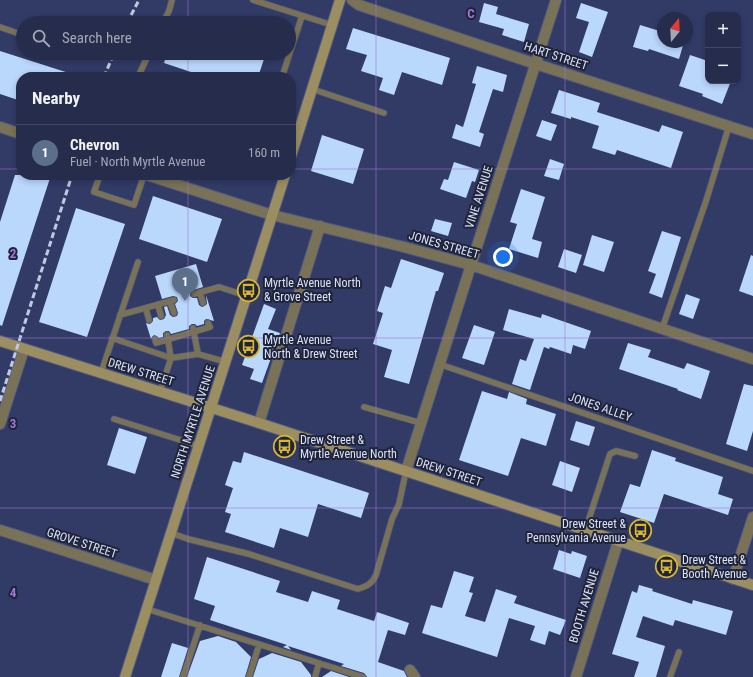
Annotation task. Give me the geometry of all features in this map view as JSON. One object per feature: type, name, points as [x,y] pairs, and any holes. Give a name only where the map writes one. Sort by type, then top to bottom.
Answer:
[{"type":"main road","points":[[296,129],[312,88],[340,0]]},
{"type":"main road","name":"NORTH MYRTLE AVENUE","points":[[125,677],[283,180]]},
{"type":"main road","name":"DREW STREET","points":[[0,342],[259,423],[753,586]]},
{"type":"street","name":"HART STREET","points":[[352,0],[359,5],[753,134]]},
{"type":"street","name":"VINE AVENUE","points":[[406,472],[439,364],[556,0]]},
{"type":"street","points":[[0,126],[16,132]]},
{"type":"street","name":"JONES STREET","points":[[164,180],[272,215],[404,246],[471,265],[753,358]]},
{"type":"street","points":[[259,423],[320,226]]},
{"type":"street","points":[[0,424],[24,349]]},
{"type":"street","points":[[733,579],[753,517]]},
{"type":"street","name":"GROVE STREET","points":[[0,530],[156,580]]},
{"type":"street","name":"BOOTH AVENUE","points":[[576,677],[618,542]]},
{"type":"lane","points":[[167,16],[172,0]]},
{"type":"lane","points":[[252,0],[332,25]]},
{"type":"lane","points":[[296,34],[302,16]]},
{"type":"lane","points":[[0,27],[16,33]]},
{"type":"lane","points":[[140,72],[146,60]]},
{"type":"lane","points":[[284,72],[288,60]]},
{"type":"lane","points":[[312,88],[384,113]]},
{"type":"lane","points":[[662,329],[706,201],[729,126]]},
{"type":"lane","points":[[98,180],[94,192],[134,205],[142,180]]},
{"type":"lane","points":[[101,373],[138,262]]},
{"type":"lane","points":[[203,303],[197,294],[219,287],[247,296]]},
{"type":"lane","points":[[120,315],[172,301],[174,313]]},
{"type":"lane","points":[[158,305],[161,316]]},
{"type":"lane","points":[[146,309],[149,320]]},
{"type":"lane","points":[[155,339],[156,343],[167,337],[180,333],[210,327],[208,323]]},
{"type":"lane","points":[[193,330],[198,354]]},
{"type":"lane","points":[[160,392],[171,358],[167,337]]},
{"type":"lane","points":[[112,338],[171,358],[198,354],[226,362]]},
{"type":"lane","name":"JONES ALLEY","points":[[439,364],[753,471]]},
{"type":"lane","points":[[364,407],[421,423]]},
{"type":"lane","points":[[114,419],[199,446]]},
{"type":"lane","points":[[585,531],[610,454],[616,451],[635,456]]},
{"type":"lane","points":[[171,533],[188,539],[249,554],[358,589],[368,585],[373,581],[376,575],[392,519],[399,504],[406,472]]},
{"type":"lane","points":[[147,609],[363,677]]},
{"type":"lane","points":[[183,677],[200,625]]},
{"type":"lane","points":[[249,677],[259,645]]},
{"type":"lane","points":[[670,677],[679,652]]},
{"type":"lane","points":[[315,677],[319,664]]},
{"type":"building","points":[[484,3],[498,7],[496,14],[529,24],[524,42],[502,35],[504,29],[479,22]]},
{"type":"building","points":[[581,3],[608,12],[592,57],[579,52],[589,22],[576,18]]},
{"type":"building","points":[[640,25],[657,30],[657,48],[682,48],[679,59],[649,49],[648,51],[633,47]]},
{"type":"building","points":[[353,28],[450,58],[442,85],[402,72],[394,95],[379,90],[383,78],[361,71],[367,55],[346,49]]},
{"type":"building","points":[[0,51],[16,56],[16,60],[28,60],[66,72],[16,72],[16,99],[0,94]]},
{"type":"building","points":[[690,55],[705,60],[705,84],[730,84],[722,104],[702,96],[703,94],[679,86]]},
{"type":"building","points":[[165,60],[264,60],[260,72],[191,72],[164,63]]},
{"type":"building","points":[[477,66],[507,75],[503,92],[493,89],[479,132],[484,134],[480,147],[452,138],[456,124],[463,127],[476,84],[472,83]]},
{"type":"building","points":[[559,90],[600,103],[597,112],[659,132],[662,125],[683,132],[671,168],[617,150],[615,155],[592,148],[599,126],[571,117],[571,119],[551,113]]},
{"type":"building","points":[[542,120],[557,125],[551,141],[536,136]]},
{"type":"building","points":[[322,135],[364,149],[353,184],[311,171]]},
{"type":"building","points":[[550,159],[564,164],[559,180],[544,176]]},
{"type":"building","points":[[454,162],[479,170],[475,182],[472,181],[466,198],[440,189],[444,179],[448,180]]},
{"type":"building","points":[[15,175],[16,180],[49,180],[2,326],[0,325],[0,222]]},
{"type":"building","points":[[521,189],[545,197],[532,239],[542,242],[538,258],[509,249],[517,224],[510,222]]},
{"type":"building","points":[[153,196],[222,219],[207,262],[139,239]]},
{"type":"building","points":[[76,208],[125,224],[87,337],[39,322]]},
{"type":"building","points":[[435,219],[452,223],[448,236],[431,231]]},
{"type":"building","points":[[662,231],[681,237],[662,298],[649,293],[656,274],[648,271]]},
{"type":"building","points":[[592,235],[614,242],[604,272],[583,265]]},
{"type":"building","points":[[564,249],[582,255],[576,273],[558,267]]},
{"type":"building","points":[[751,255],[753,256],[753,296],[739,291]]},
{"type":"building","points":[[401,259],[444,273],[438,291],[436,291],[409,384],[384,377],[392,350],[373,344],[383,313],[377,311],[385,286],[391,288]]},
{"type":"building","points":[[196,264],[203,287],[191,291],[190,296],[197,298],[199,305],[202,307],[207,304],[206,295],[214,321],[206,319],[204,324],[197,326],[192,324],[189,326],[189,329],[171,334],[169,331],[166,331],[163,333],[163,337],[159,338],[154,335],[151,339],[146,323],[150,324],[153,321],[153,318],[157,317],[160,320],[164,319],[166,315],[164,307],[167,306],[170,315],[173,317],[177,316],[178,313],[175,304],[178,301],[177,297],[173,296],[162,299],[155,276]]},
{"type":"building","points":[[686,294],[700,299],[693,319],[679,314]]},
{"type":"building","points":[[264,304],[276,309],[268,329],[280,333],[262,383],[250,379],[254,369],[242,365]]},
{"type":"building","points":[[509,309],[541,318],[542,314],[591,331],[585,349],[573,345],[571,354],[550,347],[549,349],[544,347],[530,390],[512,384],[520,359],[526,361],[534,339],[503,330]]},
{"type":"building","points":[[474,325],[495,332],[484,365],[462,358]]},
{"type":"building","points":[[628,343],[651,350],[648,357],[684,369],[687,363],[710,371],[701,399],[677,390],[678,389],[619,369]]},
{"type":"building","points":[[744,384],[753,386],[753,431],[747,451],[726,444]]},
{"type":"building","points":[[482,391],[507,399],[509,392],[527,399],[526,404],[556,414],[546,446],[521,438],[508,476],[459,460]]},
{"type":"building","points":[[576,421],[595,427],[589,446],[570,440]]},
{"type":"building","points":[[119,428],[147,437],[135,474],[107,465]]},
{"type":"building","points":[[652,450],[676,458],[675,461],[723,477],[718,494],[733,499],[728,515],[664,494],[654,523],[620,512],[630,484],[640,487]]},
{"type":"building","points":[[244,452],[369,493],[361,518],[318,504],[308,537],[280,528],[274,548],[225,532],[231,514],[225,512],[233,488],[225,485],[233,461],[241,463]]},
{"type":"building","points":[[560,461],[580,468],[572,492],[552,485]]},
{"type":"building","points":[[559,550],[571,554],[572,551],[587,556],[580,578],[553,569]]},
{"type":"building","points":[[207,557],[280,581],[276,592],[308,602],[312,591],[340,600],[337,609],[374,621],[377,612],[409,623],[405,635],[388,630],[378,662],[404,671],[407,677],[367,677],[364,673],[341,666],[344,664],[288,646],[291,650],[283,647],[287,645],[210,620],[215,606],[194,599]]},
{"type":"building","points":[[454,571],[474,577],[469,592],[473,593],[465,616],[485,622],[496,589],[517,596],[514,603],[566,620],[560,635],[549,631],[545,645],[530,640],[535,626],[509,618],[497,657],[422,633],[431,605],[442,608]]},
{"type":"building","points":[[639,585],[653,589],[652,591],[692,604],[693,600],[733,611],[726,635],[675,620],[673,626],[643,616],[636,637],[665,646],[656,677],[634,677],[639,662],[612,654],[632,591],[637,593]]},
{"type":"building","points":[[218,636],[236,642],[251,657],[245,677],[187,677],[200,641]]},
{"type":"building","points":[[172,643],[188,648],[179,677],[161,677]]},
{"type":"building","points":[[272,653],[301,662],[311,677],[253,677],[259,659]]},
{"type":"building","points":[[331,671],[349,677],[322,677]]},
{"type":"railway","points":[[131,16],[139,0]]},
{"type":"railway","points":[[106,72],[111,60]]},
{"type":"railway","points":[[0,401],[70,180]]},
{"type":"place","name":"Myrtle Avenue North & Grove Street","points":[[249,290]]},
{"type":"place","name":"Chevron","points":[[185,301]]},
{"type":"place","name":"Myrtle Avenue North & Drew Street","points":[[249,347]]},
{"type":"place","name":"Drew Street & Myrtle Avenue North","points":[[285,447]]},
{"type":"place","name":"Drew Street & Pennsylvania Avenue","points":[[641,531]]},
{"type":"place","name":"Drew Street & Booth Avenue","points":[[666,567]]}]
